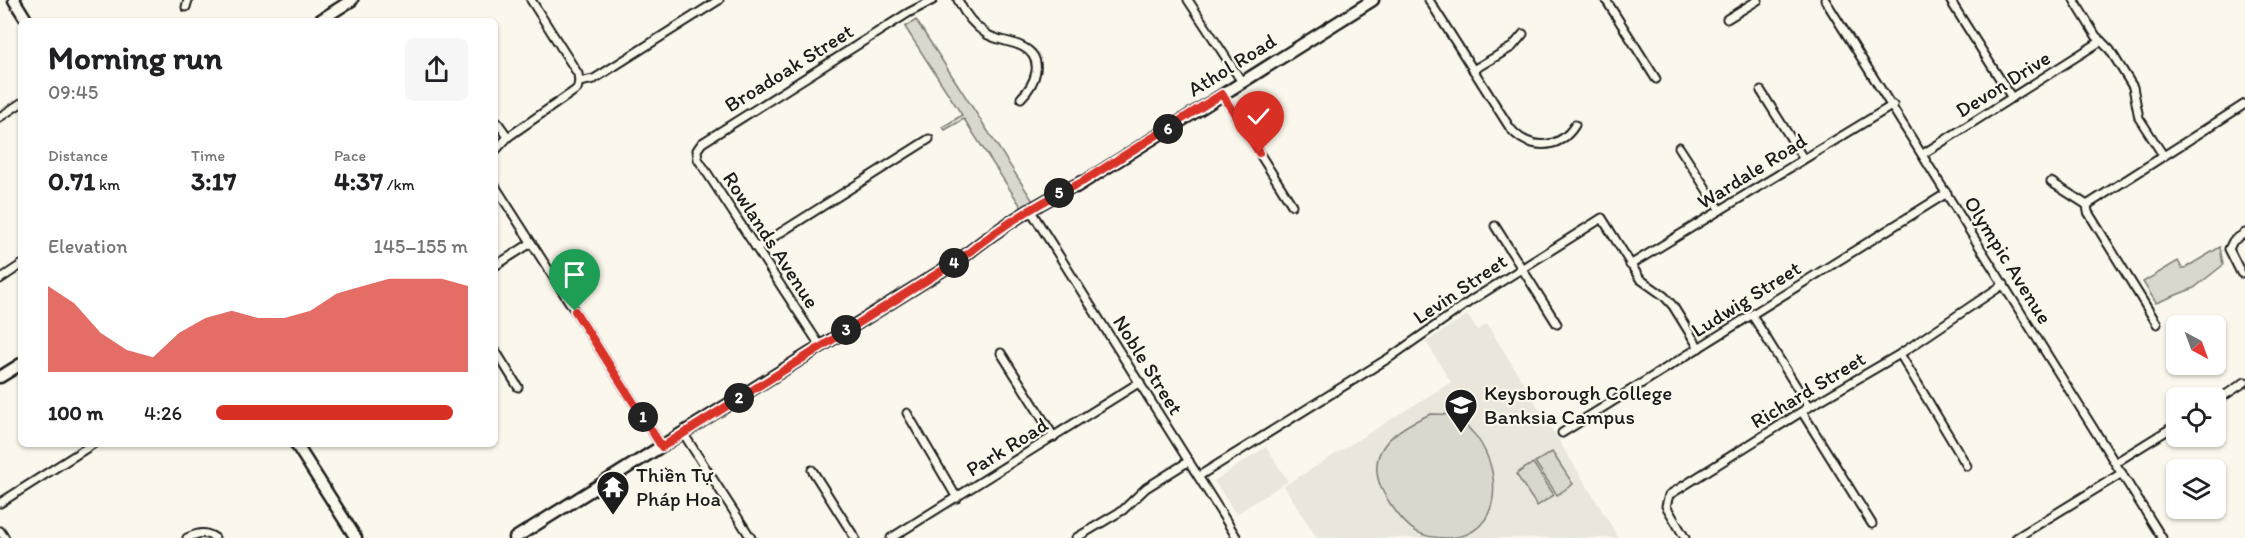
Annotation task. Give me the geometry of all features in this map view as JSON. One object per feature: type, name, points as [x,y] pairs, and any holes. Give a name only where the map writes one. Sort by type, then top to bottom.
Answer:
[{"type":"main road","points":[[14,0],[25,18]]},
{"type":"main road","points":[[324,18],[352,0]]},
{"type":"main road","name":"Athol Road","points":[[515,538],[962,258],[988,237],[1033,214],[1057,194],[1082,182],[1366,2]]},
{"type":"main road","points":[[0,377],[18,366]]},
{"type":"main road","points":[[298,447],[356,538]]},
{"type":"street","points":[[579,82],[594,79],[719,0]]},
{"type":"street","name":"Broadoak Street","points":[[697,150],[702,143],[741,118],[908,13],[933,0]]},
{"type":"street","points":[[958,0],[967,17],[978,28],[1002,41],[1020,45],[1032,56],[1036,63],[1036,74],[1030,88],[1022,98]]},
{"type":"street","points":[[1188,0],[1242,82]]},
{"type":"street","points":[[1429,0],[1510,128],[1523,140],[1535,145],[1548,145],[1564,137],[1575,125]]},
{"type":"street","points":[[1606,0],[1656,79]]},
{"type":"street","points":[[1727,19],[1758,0]]},
{"type":"street","name":"Olympic Avenue","points":[[1825,0],[1893,105],[2162,538]]},
{"type":"street","points":[[1950,0],[2012,98]]},
{"type":"street","points":[[2074,0],[2133,87],[2139,118],[2163,156]]},
{"type":"street","points":[[498,149],[508,137],[539,113],[577,89],[579,82],[578,74],[534,1]]},
{"type":"street","points":[[1473,70],[1512,47],[1523,34]]},
{"type":"street","name":"Devon Drive","points":[[1923,154],[2101,42]]},
{"type":"street","points":[[1761,91],[1803,158]]},
{"type":"street","points":[[1222,94],[1292,205]]},
{"type":"street","points":[[2087,205],[2245,104]]},
{"type":"street","points":[[0,117],[18,105]]},
{"type":"street","name":"Wardale Road","points":[[1630,265],[1893,105]]},
{"type":"street","points":[[498,123],[508,137]]},
{"type":"street","points":[[756,248],[929,138]]},
{"type":"street","points":[[1679,147],[1719,210]]},
{"type":"street","name":"Rowlands Avenue","points":[[697,150],[698,159],[821,346]]},
{"type":"street","points":[[2051,182],[2087,205],[2088,212],[2157,324]]},
{"type":"street","points":[[498,191],[662,447]]},
{"type":"street","name":"Ludwig Street","points":[[1563,433],[1947,193]]},
{"type":"street","name":"Noble Street","points":[[1033,214],[1237,538]]},
{"type":"street","name":"Levin Street","points":[[1198,476],[1392,356],[1472,300],[1602,218],[1640,279],[1664,296],[1673,306],[1699,348]]},
{"type":"street","points":[[1495,226],[1557,324]]},
{"type":"street","points":[[2241,273],[2229,249],[2233,241],[2245,233]]},
{"type":"street","points":[[498,264],[531,243]]},
{"type":"street","points":[[0,279],[18,268]]},
{"type":"street","name":"Richard Street","points":[[1685,538],[1666,506],[1669,495],[1809,407],[1900,354],[2004,284]]},
{"type":"street","points":[[1752,315],[1809,407]]},
{"type":"street","points":[[1001,353],[1054,437]]},
{"type":"street","points":[[1900,354],[1967,466]]},
{"type":"street","points":[[498,355],[518,387]]},
{"type":"street","name":"Park Road","points":[[891,538],[1140,382]]},
{"type":"street","points":[[2226,394],[2245,382]]},
{"type":"street","points":[[1802,412],[1872,524]]},
{"type":"street","points":[[907,413],[957,498]]},
{"type":"street","points":[[2115,463],[2166,431]]},
{"type":"street","points":[[683,433],[751,538]]},
{"type":"street","points":[[0,503],[88,447]]},
{"type":"street","points":[[1076,538],[1123,510],[1146,488],[1189,461]]},
{"type":"street","points":[[812,470],[855,538]]},
{"type":"street","points":[[2016,538],[2122,473]]},
{"type":"street","points":[[0,531],[5,538]]},
{"type":"street","points":[[187,538],[198,533],[208,533],[215,538]]},
{"type":"shaded area","points":[[916,20],[1033,201],[1022,208],[964,119],[945,130],[943,127],[962,115],[905,27]]},
{"type":"shaded area","points":[[2220,247],[2223,265],[2194,288],[2156,303],[2143,282],[2178,261],[2182,268],[2185,268]]},
{"type":"shaded area","name":"Keysborough College Banksia Campus","points":[[1467,315],[1477,330],[1487,324],[1619,538],[1317,538],[1284,486],[1451,382],[1426,342]]},
{"type":"shaded area","points":[[1431,414],[1449,415],[1461,422],[1475,436],[1486,453],[1492,472],[1494,491],[1490,509],[1481,524],[1467,534],[1437,538],[1416,531],[1394,509],[1383,492],[1378,477],[1377,463],[1381,451],[1389,440],[1400,430]]},
{"type":"shaded area","points":[[1266,447],[1288,481],[1236,514],[1214,481]]},
{"type":"shaded area","points":[[1552,452],[1573,484],[1557,495],[1535,462]]},
{"type":"shaded area","points":[[1533,463],[1554,495],[1537,506],[1516,474]]},
{"type":"place","name":"Keysborough College Banksia Campus","points":[[1461,434]]},
{"type":"place","name":"Thiền Tự Pháp Hoa","points":[[613,516]]},
{"type":"route","points":[[575,311],[662,447],[962,258],[988,237],[1057,194],[1082,182],[1222,94],[1259,153]]}]
